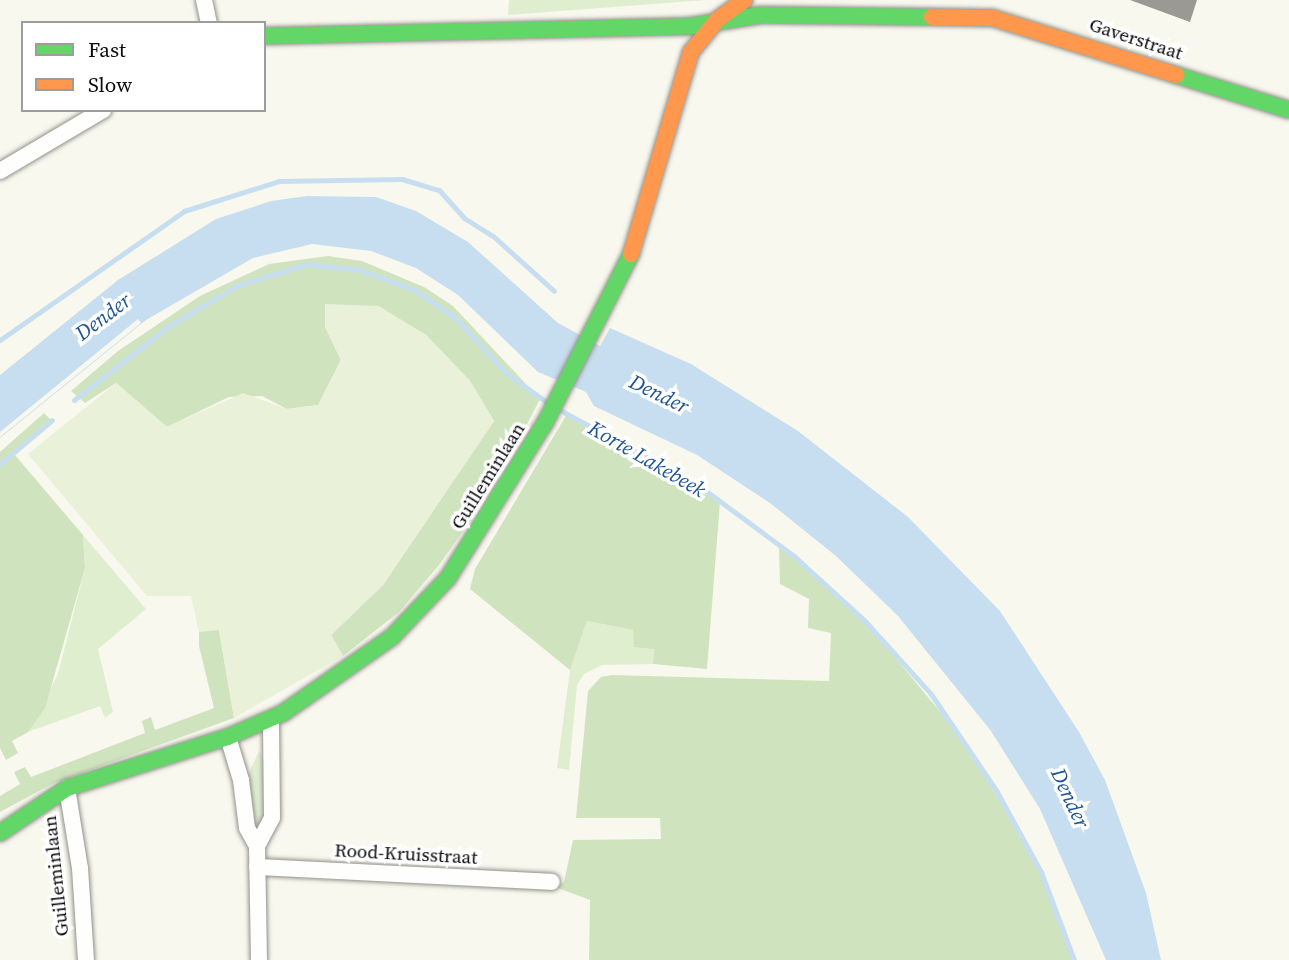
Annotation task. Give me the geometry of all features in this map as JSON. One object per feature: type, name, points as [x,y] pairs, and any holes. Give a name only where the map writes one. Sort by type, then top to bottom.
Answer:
[{"type":"main road","name":"Guilleminlaan","points":[[0,833],[67,788],[228,737],[271,719],[347,674],[392,637],[448,578],[545,423],[611,294],[657,190],[691,52],[716,20],[745,0]]},
{"type":"main road","name":"Gaverstraat","points":[[266,36],[691,26],[761,15],[993,18],[1289,110]]},
{"type":"street","points":[[204,0],[209,21]]},
{"type":"street","points":[[0,171],[100,112]]},
{"type":"street","points":[[259,960],[257,846],[272,818],[271,719]]},
{"type":"street","points":[[228,737],[241,780],[247,828],[257,846]]},
{"type":"street","name":"Guilleminlaan","points":[[67,788],[80,868],[86,960]]},
{"type":"street","name":"Rood-Kruisstraat","points":[[257,867],[552,882]]},
{"type":"green space","points":[[509,0],[706,0],[508,15]]},
{"type":"green space","points":[[328,256],[362,261],[424,287],[453,306],[540,399],[494,488],[439,565],[399,612],[343,656],[331,635],[383,585],[494,421],[470,381],[426,335],[378,306],[325,327],[341,360],[318,405],[287,409],[262,396],[229,397],[167,427],[116,383],[85,403],[71,391],[118,351],[200,296],[269,264]]},
{"type":"green space","points":[[325,304],[378,306],[426,335],[470,381],[494,421],[383,585],[331,635],[343,656],[234,718],[219,630],[199,632],[191,596],[147,596],[28,454],[116,383],[167,427],[243,393],[287,409],[318,405],[341,360],[325,327]]},
{"type":"green space","points":[[44,413],[52,421],[15,455],[83,535],[85,568],[45,708],[28,732],[12,741],[18,753],[6,760],[0,748],[0,452]]},
{"type":"green space","points":[[567,414],[720,502],[707,669],[653,664],[654,649],[634,647],[633,630],[587,621],[570,670],[470,589],[475,569]]},
{"type":"green space","points":[[83,535],[146,609],[98,649],[113,712],[105,718],[100,706],[28,732],[58,674],[85,568]]},
{"type":"green space","points":[[779,546],[864,620],[966,743],[1041,872],[1074,960],[589,960],[590,900],[555,887],[564,882],[573,840],[661,839],[660,818],[576,818],[588,691],[601,677],[612,675],[829,681],[831,633],[808,628],[809,599],[780,584]]},
{"type":"green space","points":[[587,621],[633,630],[654,649],[653,664],[602,665],[584,674],[577,685],[569,770],[557,768],[570,670]]},
{"type":"green space","points":[[219,630],[234,718],[54,783],[0,812],[0,796],[20,784],[14,772],[25,767],[31,777],[145,733],[142,721],[151,717],[155,730],[214,708],[199,646],[199,632]]},
{"type":"green space","points":[[259,751],[269,769],[266,819],[258,825],[252,822],[248,775]]},
{"type":"water","name":"Dender","points":[[307,196],[376,197],[416,211],[468,242],[558,323],[600,346],[610,328],[691,364],[798,431],[908,517],[1000,611],[1079,732],[1105,780],[1146,893],[1161,960],[1106,960],[1040,809],[991,731],[898,616],[836,556],[770,503],[697,455],[594,406],[586,392],[538,372],[458,295],[416,268],[371,251],[312,244],[253,258],[146,320],[0,438],[0,375],[118,280],[216,219],[271,201]]},
{"type":"pier","points":[[138,319],[141,323],[0,437],[0,432]]},
{"type":"building","points":[[1130,0],[1197,0],[1190,22]]},
{"type":"waterway","points":[[0,340],[184,211],[279,181],[402,179],[439,190],[464,218],[493,236],[554,291]]},
{"type":"waterway","name":"Korte Lakebeek","points":[[74,400],[169,326],[236,286],[307,264],[360,270],[415,290],[457,319],[505,372],[549,404]]},
{"type":"waterway","name":"Korte Lakebeek","points":[[558,409],[698,485],[794,556],[864,620],[931,694],[996,790],[1041,872],[1074,960]]},
{"type":"waterway","name":"Korte Lakebeek","points":[[0,464],[52,420]]},
{"type":"traffic: fast","points":[[266,36],[691,26],[761,15],[932,17]]},
{"type":"traffic: fast","points":[[1176,75],[1289,110]]},
{"type":"traffic: fast","points":[[0,833],[67,788],[228,737],[283,713],[392,637],[448,578],[545,423],[631,254]]},
{"type":"traffic: slow","points":[[631,254],[691,52],[717,20],[745,0]]},
{"type":"traffic: slow","points":[[932,17],[993,18],[1176,75]]}]
